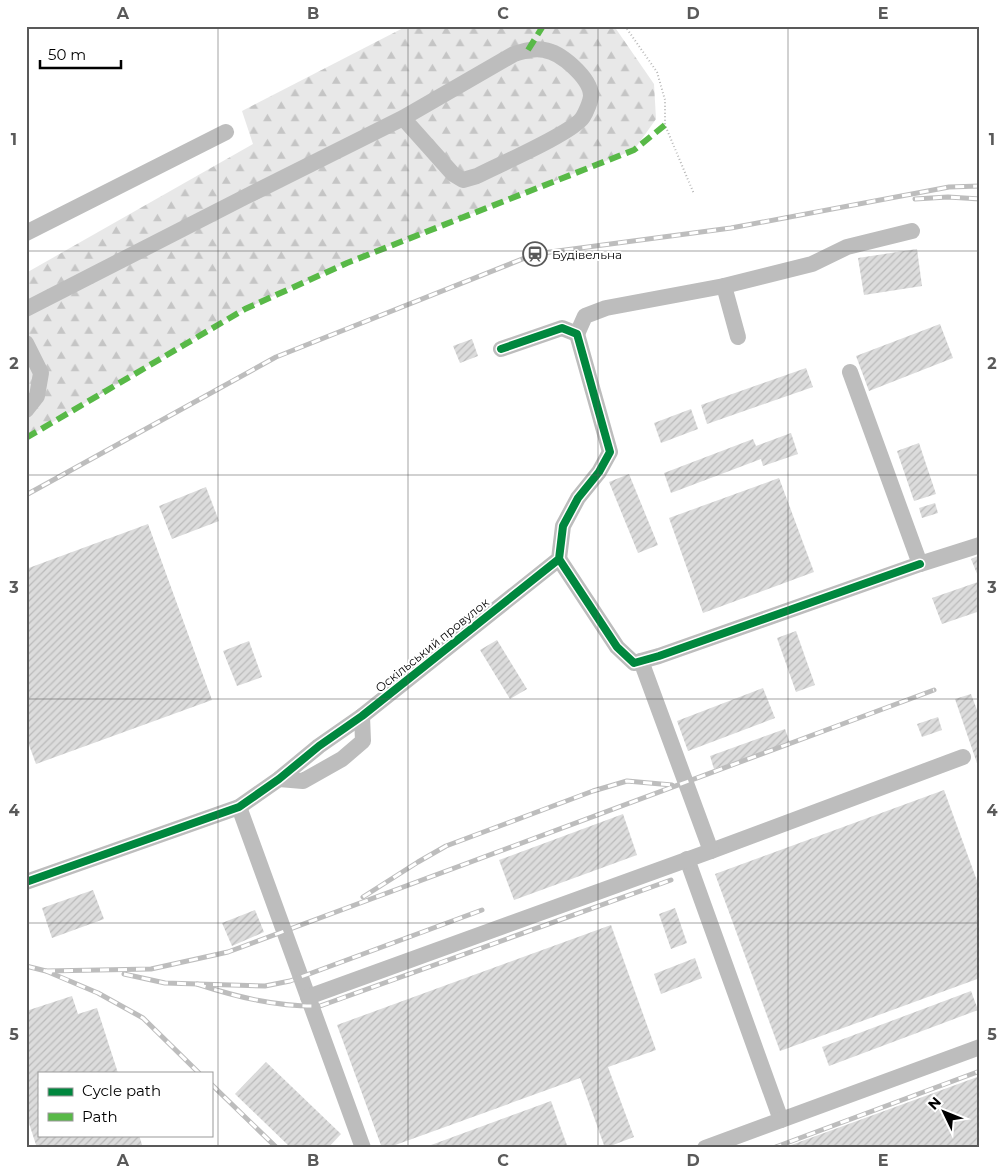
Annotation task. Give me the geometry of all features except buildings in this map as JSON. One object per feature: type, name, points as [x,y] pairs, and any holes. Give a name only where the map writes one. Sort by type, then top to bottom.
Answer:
[{"type":"street","points":[[26,309],[403,118],[514,54],[528,50],[545,50],[560,55],[587,82],[591,96],[582,118],[563,133],[477,176],[463,180],[453,174],[403,118]]},
{"type":"street","points":[[26,233],[226,132]]},
{"type":"street","points":[[912,231],[847,247],[812,264],[724,286],[606,308],[585,316],[577,334],[610,452],[599,472],[578,498],[562,526],[559,558],[617,647],[634,663],[669,653],[920,564],[980,545]]},
{"type":"street","points":[[724,286],[738,337]]},
{"type":"street","points":[[501,349],[562,328],[577,334]]},
{"type":"street","points":[[26,343],[41,373],[37,396],[26,410]]},
{"type":"street","points":[[850,372],[920,564]]},
{"type":"street","name":"Оскільський провулок","points":[[26,882],[239,807],[362,716],[559,558]]},
{"type":"street","points":[[641,661],[711,851]]},
{"type":"street","points":[[279,779],[303,781],[342,759],[363,741],[362,716]]},
{"type":"street","points":[[308,997],[687,860],[963,757]]},
{"type":"street","points":[[239,807],[363,1148]]},
{"type":"street","points":[[687,860],[781,1120]]},
{"type":"street","points":[[705,1148],[980,1047]]},
{"type":"path","points":[[625,26],[657,72],[665,100],[665,125],[694,194]]},
{"type":"green space","points":[[407,26],[614,26],[654,84],[656,119],[634,150],[347,263],[245,309],[26,438],[26,273],[253,144],[242,111]]},
{"type":"railway","points":[[26,495],[276,357],[535,254],[731,228],[949,187],[980,186]]},
{"type":"railway","points":[[915,199],[948,197],[980,199]]},
{"type":"railway","points":[[46,971],[151,969],[228,952],[934,690]]},
{"type":"railway","points":[[363,897],[446,846],[593,791],[627,781],[672,785]]},
{"type":"railway","points":[[197,984],[273,1003],[320,1006],[671,880]]},
{"type":"railway","points":[[124,974],[165,983],[265,986],[290,981],[482,910]]},
{"type":"railway","points":[[26,966],[46,971],[98,993],[143,1018],[198,1072]]},
{"type":"railway","points":[[773,1148],[980,1071]]},
{"type":"railway","points":[[212,1085],[277,1148]]},
{"type":"marked path","points":[[528,50],[543,26]]},
{"type":"marked path","points":[[26,438],[245,309],[347,263],[634,150],[665,125]]},
{"type":"cycle path","points":[[26,882],[239,807],[362,716],[559,559],[563,526],[578,498],[599,472],[610,452],[577,334],[562,328],[501,349]]},
{"type":"cycle path","points":[[559,559],[617,647],[634,663],[659,656],[920,564]]},
{"type":"place","name":"Будівельна","points":[[535,254]]}]
